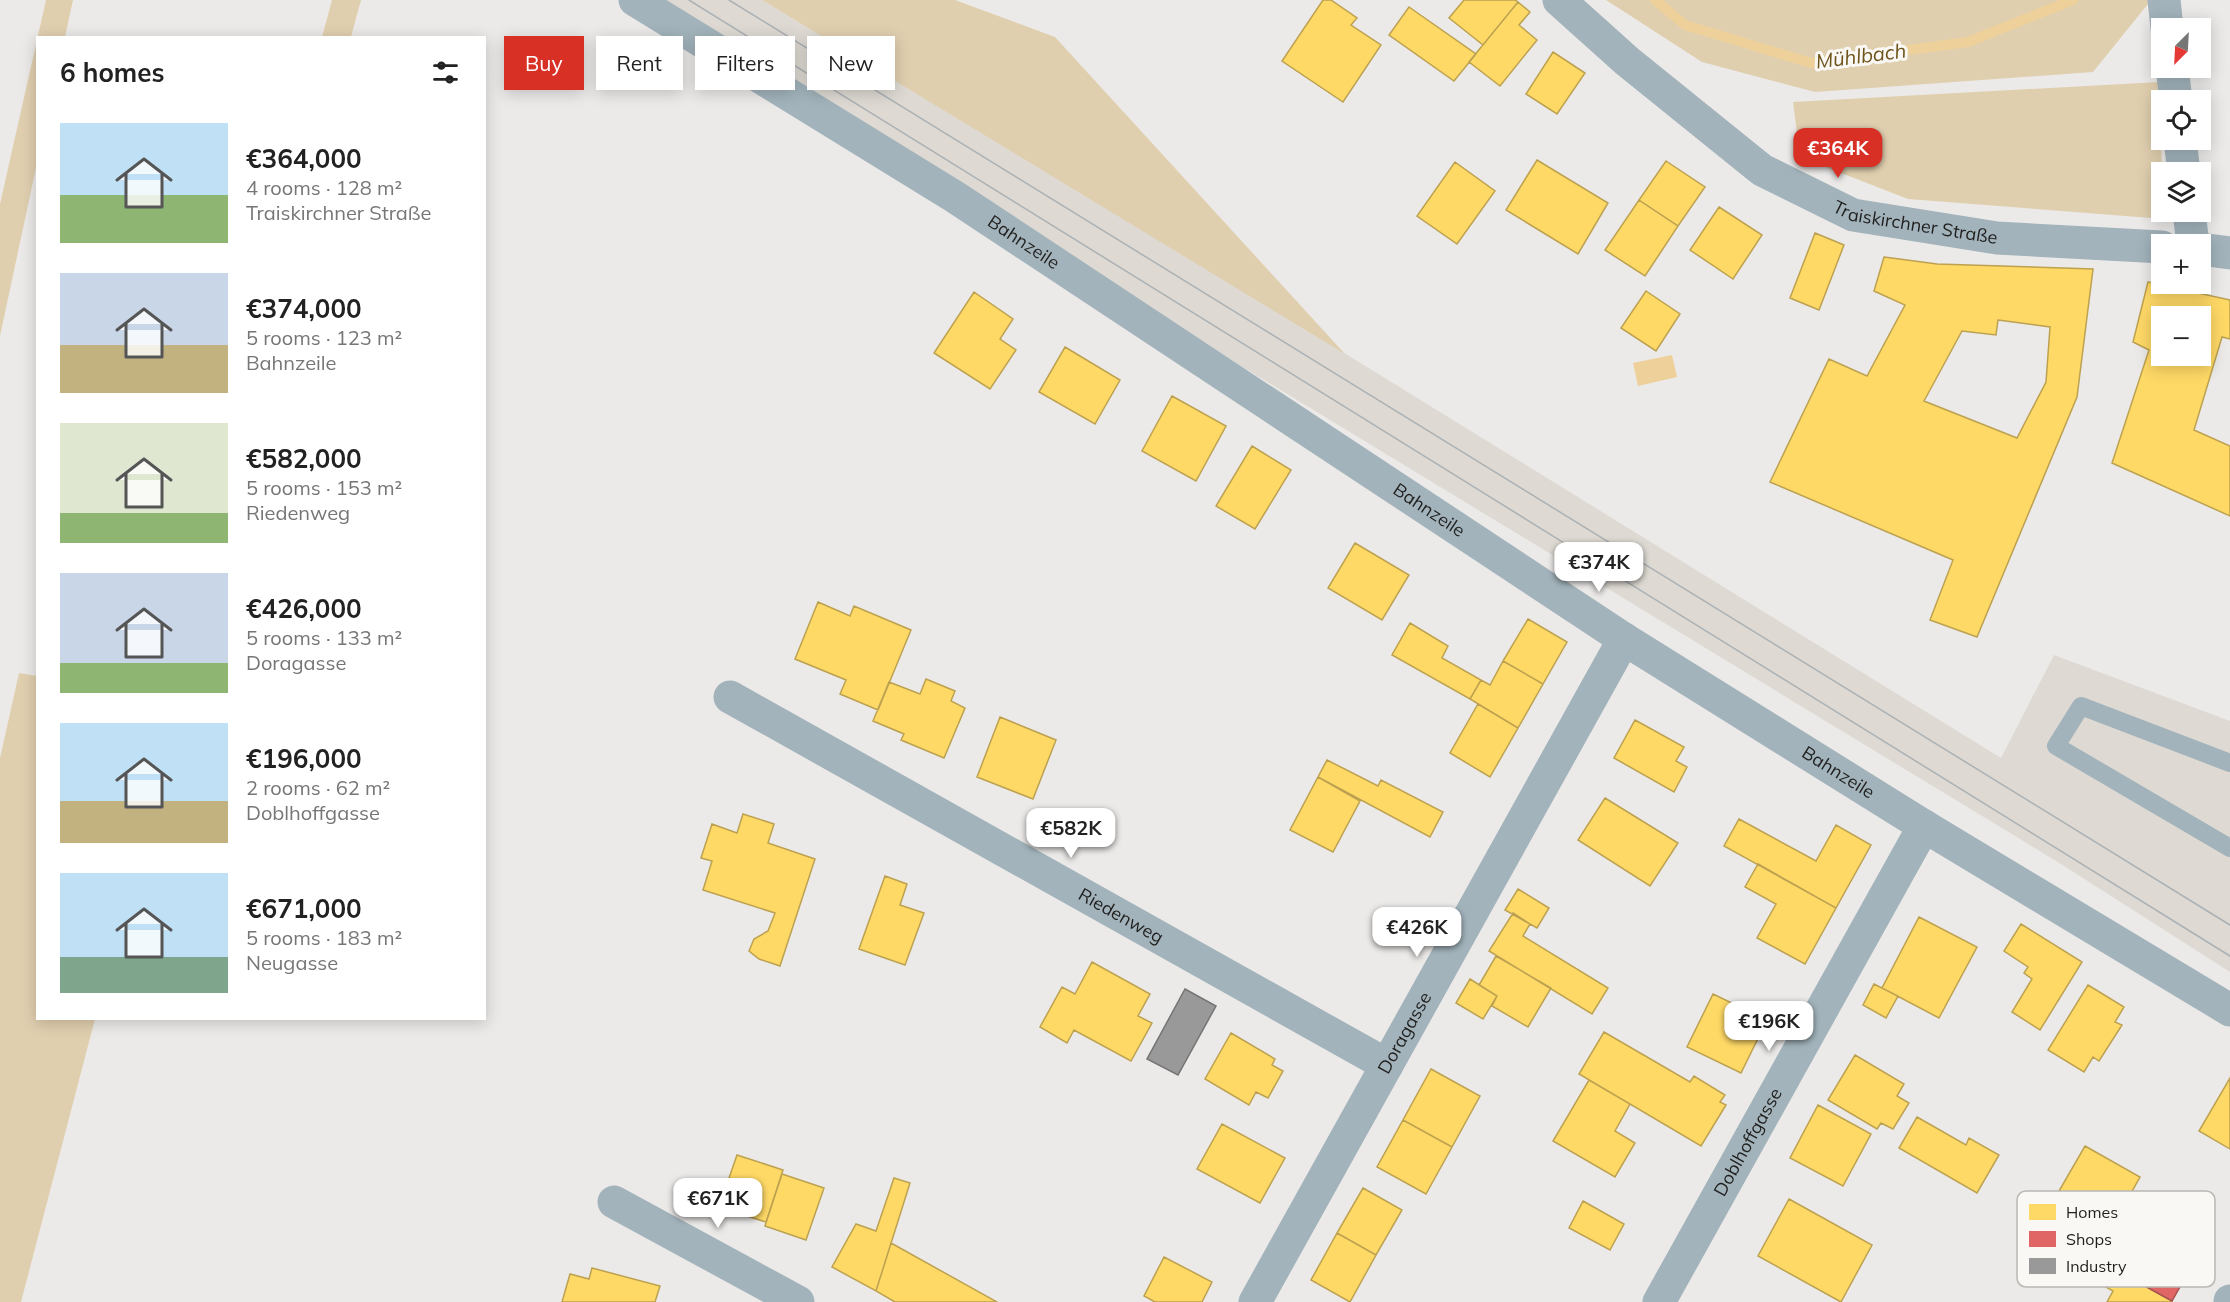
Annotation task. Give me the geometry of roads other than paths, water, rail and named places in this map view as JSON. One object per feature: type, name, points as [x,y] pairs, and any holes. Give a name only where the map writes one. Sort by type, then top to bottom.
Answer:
[{"type":"street","name":"Bahnzeile","points":[[635,0],[955,196],[1624,639],[1924,826],[2230,1010]]},
{"type":"street","name":"Traiskirchner Straße","points":[[1559,0],[1627,61],[1761,170],[1853,215],[1997,238],[2151,246]]},
{"type":"street","points":[[2164,0],[2167,18]]},
{"type":"street","points":[[2211,250],[2230,253]]},
{"type":"street","name":"Doragasse","points":[[1255,1302],[1624,639]]},
{"type":"street","name":"Riedenweg","points":[[730,697],[1387,1065]]},
{"type":"street","name":"Doblhoffgasse","points":[[1659,1302],[1924,826]]},
{"type":"street","points":[[614,1202],[798,1302]]},
{"type":"lane","points":[[2230,763],[2081,706],[2056,746],[2230,848]]},
{"type":"waterway","name":"Mühlbach","points":[[1655,0],[1685,25],[1811,63],[1968,42],[2073,0]]},
{"type":"tram line","points":[[689,0],[2230,956]]},
{"type":"tram line","points":[[729,0],[2230,925]]}]
